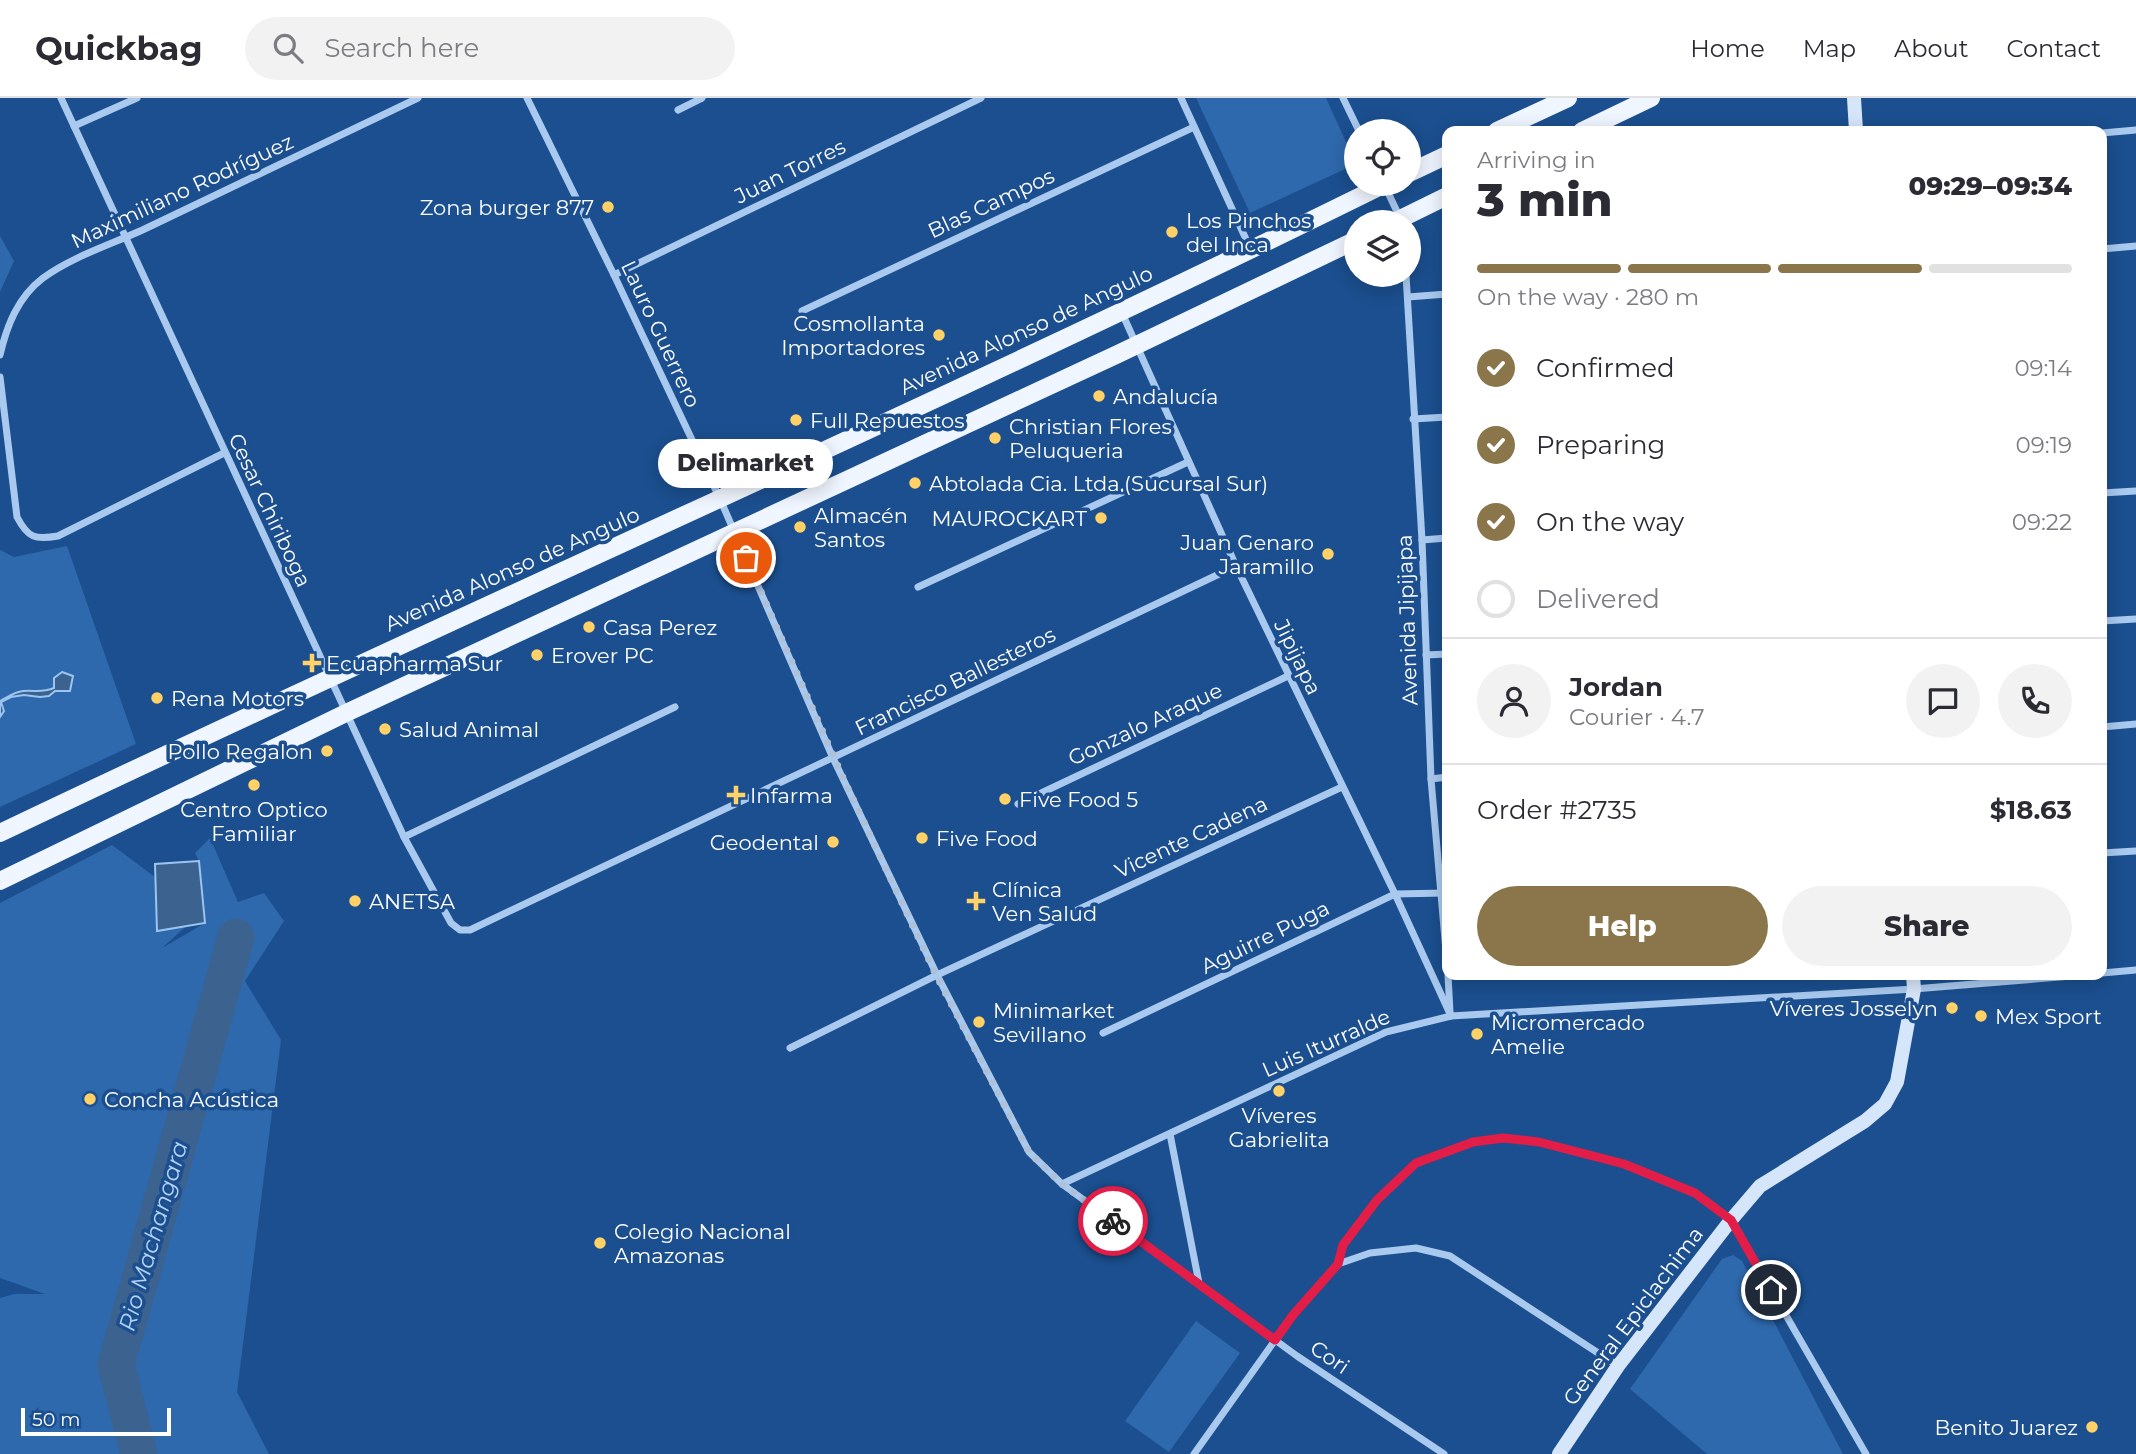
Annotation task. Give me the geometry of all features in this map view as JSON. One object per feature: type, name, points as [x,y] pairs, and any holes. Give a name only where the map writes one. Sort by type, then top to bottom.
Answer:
[{"type":"main road","points":[[1508,126],[1568,98]]},
{"type":"main road","points":[[1592,126],[1651,98]]},
{"type":"main road","points":[[1421,167],[1442,157]]},
{"type":"main road","name":"Avenida Alonso de Angulo","points":[[0,833],[329,677],[720,499],[1251,250],[1360,196]]},
{"type":"main road","points":[[1420,210],[1442,199]]},
{"type":"main road","points":[[0,881],[346,713],[1137,345],[1344,246]]},
{"type":"street","name":"Cesar Chiriboga","points":[[61,98],[404,837],[451,923],[460,930]]},
{"type":"street","points":[[74,126],[137,98]]},
{"type":"street","name":"Maximiliano Rodríguez","points":[[0,355],[5,333],[25,295],[63,266],[418,98]]},
{"type":"street","name":"Lauro Guerrero","points":[[527,98],[720,499],[833,758],[936,975],[1029,1152],[1062,1184]]},
{"type":"street","points":[[678,110],[702,98]]},
{"type":"street","name":"Juan Torres","points":[[614,275],[981,98]]},
{"type":"street","points":[[1181,98],[1251,250]]},
{"type":"street","points":[[1343,98],[1353,119]]},
{"type":"street","points":[[1854,98],[1856,126]]},
{"type":"street","name":"Blas Campos","points":[[802,311],[1194,127]]},
{"type":"street","points":[[2107,133],[2136,130]]},
{"type":"street","points":[[2107,249],[2136,246]]},
{"type":"street","name":"Avenida Jipijapa","points":[[1407,287],[1422,540],[1431,779],[1442,869]]},
{"type":"street","points":[[1408,297],[1442,294]]},
{"type":"street","name":"Jipijapa","points":[[1121,311],[1287,676],[1395,894],[1451,1016]]},
{"type":"street","points":[[0,377],[17,517],[22,528],[32,537],[58,536],[224,453]]},
{"type":"street","points":[[1413,419],[1442,417]]},
{"type":"street","points":[[918,587],[1188,462]]},
{"type":"street","points":[[2107,493],[2136,491]]},
{"type":"street","points":[[1422,540],[1442,538]]},
{"type":"street","name":"Francisco Ballesteros","points":[[460,930],[470,930],[1236,566]]},
{"type":"street","points":[[2107,621],[2136,619]]},
{"type":"street","points":[[1426,656],[1442,654]]},
{"type":"street","name":"Gonzalo Araque","points":[[1018,804],[1287,676]]},
{"type":"street","points":[[404,837],[675,707]]},
{"type":"street","points":[[2107,726],[2136,723]]},
{"type":"street","points":[[1431,779],[1442,778]]},
{"type":"street","name":"Vicente Cadena","points":[[790,1048],[936,975],[1342,786]]},
{"type":"street","points":[[2107,853],[2136,851]]},
{"type":"street","name":"Aguirre Puga","points":[[1103,1033],[1395,894],[1442,893]]},
{"type":"street","points":[[2107,973],[2136,971]]},
{"type":"street","points":[[1448,980],[1451,1016]]},
{"type":"street","name":"Luis Iturralde","points":[[1062,1184],[1386,1032],[1451,1016],[1962,980]]},
{"type":"street","name":"General Epiclachima","points":[[1559,1454],[1618,1366],[1760,1186],[1865,1121],[1885,1104],[1897,1082],[1913,982]]},
{"type":"street","points":[[1170,1133],[1200,1284]]},
{"type":"street","points":[[1194,1454],[1293,1315],[1338,1264],[1343,1245],[1377,1200],[1416,1163],[1473,1142],[1503,1138],[1539,1142],[1624,1164],[1695,1193],[1731,1220],[1866,1454]]},
{"type":"street","name":"Cori","points":[[1062,1184],[1275,1340],[1444,1454]]},
{"type":"street","points":[[1338,1264],[1370,1253],[1416,1248],[1450,1256],[1618,1366]]},
{"type":"shaded area","points":[[1196,98],[1326,98],[1344,138],[1344,170],[1250,213]]},
{"type":"shaded area","points":[[0,236],[14,261],[0,292]]},
{"type":"shaded area","points":[[67,546],[136,744],[0,807],[0,550],[14,557]]},
{"type":"shaded area","points":[[62,672],[73,676],[70,691],[55,691],[49,696],[40,697],[11,697],[1,702],[4,711],[0,717],[0,701],[20,692],[54,688],[54,678]]},
{"type":"shaded area","points":[[210,838],[238,902],[264,893],[284,921],[245,981],[281,1040],[237,1392],[269,1454],[0,1454],[0,1298],[14,1294],[45,1294],[0,1278],[0,903],[112,845],[202,912],[162,948],[205,923],[199,861],[195,853]]},
{"type":"shaded area","points":[[199,861],[205,923],[157,931],[155,864]]},
{"type":"shaded area","points":[[1733,1255],[1742,1261],[1843,1454],[1707,1454],[1630,1389],[1722,1259]]},
{"type":"shaded area","points":[[1196,1321],[1240,1353],[1169,1452],[1125,1421]]},
{"type":"waterway","name":"Rio Machangara","points":[[139,1454],[116,1365],[236,937]]},
{"type":"way so far","points":[[746,558],[822,733],[936,975],[1029,1152],[1062,1184],[1113,1221]]},
{"type":"place","name":"Zona burger 877","points":[[608,207]]},
{"type":"place","name":"Los Pinchos del Inca","points":[[1172,232]]},
{"type":"place","name":"Cosmollanta Importadores","points":[[939,335]]},
{"type":"place","name":"Andalucía","points":[[1099,396]]},
{"type":"place","name":"Full Repuestos","points":[[796,420]]},
{"type":"place","name":"Christian Flores Peluqueria","points":[[995,438]]},
{"type":"place","name":"Abtolada Cia. Ltda.(Sucursal Sur)","points":[[915,483]]},
{"type":"place","name":"MAUROCKART","points":[[1101,518]]},
{"type":"place","name":"Almacén Santos","points":[[800,527]]},
{"type":"place","name":"Juan Genaro Jaramillo","points":[[1328,554]]},
{"type":"place","name":"Delimarket","points":[[746,558]]},
{"type":"place","name":"Casa Perez","points":[[589,627]]},
{"type":"place","name":"Erover PC","points":[[537,655]]},
{"type":"place","name":"Ecuapharma Sur","points":[[312,663]]},
{"type":"place","name":"Rena Motors","points":[[157,698]]},
{"type":"place","name":"Salud Animal","points":[[385,729]]},
{"type":"place","name":"Pollo Regalon","points":[[327,751]]},
{"type":"place","name":"Centro Optico Familiar","points":[[254,785]]},
{"type":"place","name":"Infarma","points":[[736,795]]},
{"type":"place","name":"Five Food 5","points":[[1005,799]]},
{"type":"place","name":"Five Food","points":[[922,838]]},
{"type":"place","name":"Geodental","points":[[833,842]]},
{"type":"place","name":"ANETSA","points":[[355,901]]},
{"type":"place","name":"Clínica Ven Salud","points":[[976,901]]},
{"type":"place","name":"Víveres Josselyn","points":[[1952,1008]]},
{"type":"place","name":"Mex Sport","points":[[1981,1016]]},
{"type":"place","name":"Minimarket Sevillano","points":[[979,1022]]},
{"type":"place","name":"Micromercado Amelie","points":[[1477,1034]]},
{"type":"place","name":"Víveres Gabrielita","points":[[1279,1091]]},
{"type":"place","name":"Concha Acústica","points":[[90,1099]]},
{"type":"place","name":"Colegio Nacional Amazonas","points":[[600,1243]]},
{"type":"place","name":"Benito Juarez","points":[[2092,1427]]},
{"type":"route","points":[[1113,1221],[1275,1340],[1338,1264],[1343,1245],[1377,1200],[1416,1163],[1473,1142],[1503,1138],[1539,1142],[1624,1164],[1695,1193],[1731,1220],[1771,1290]]}]
